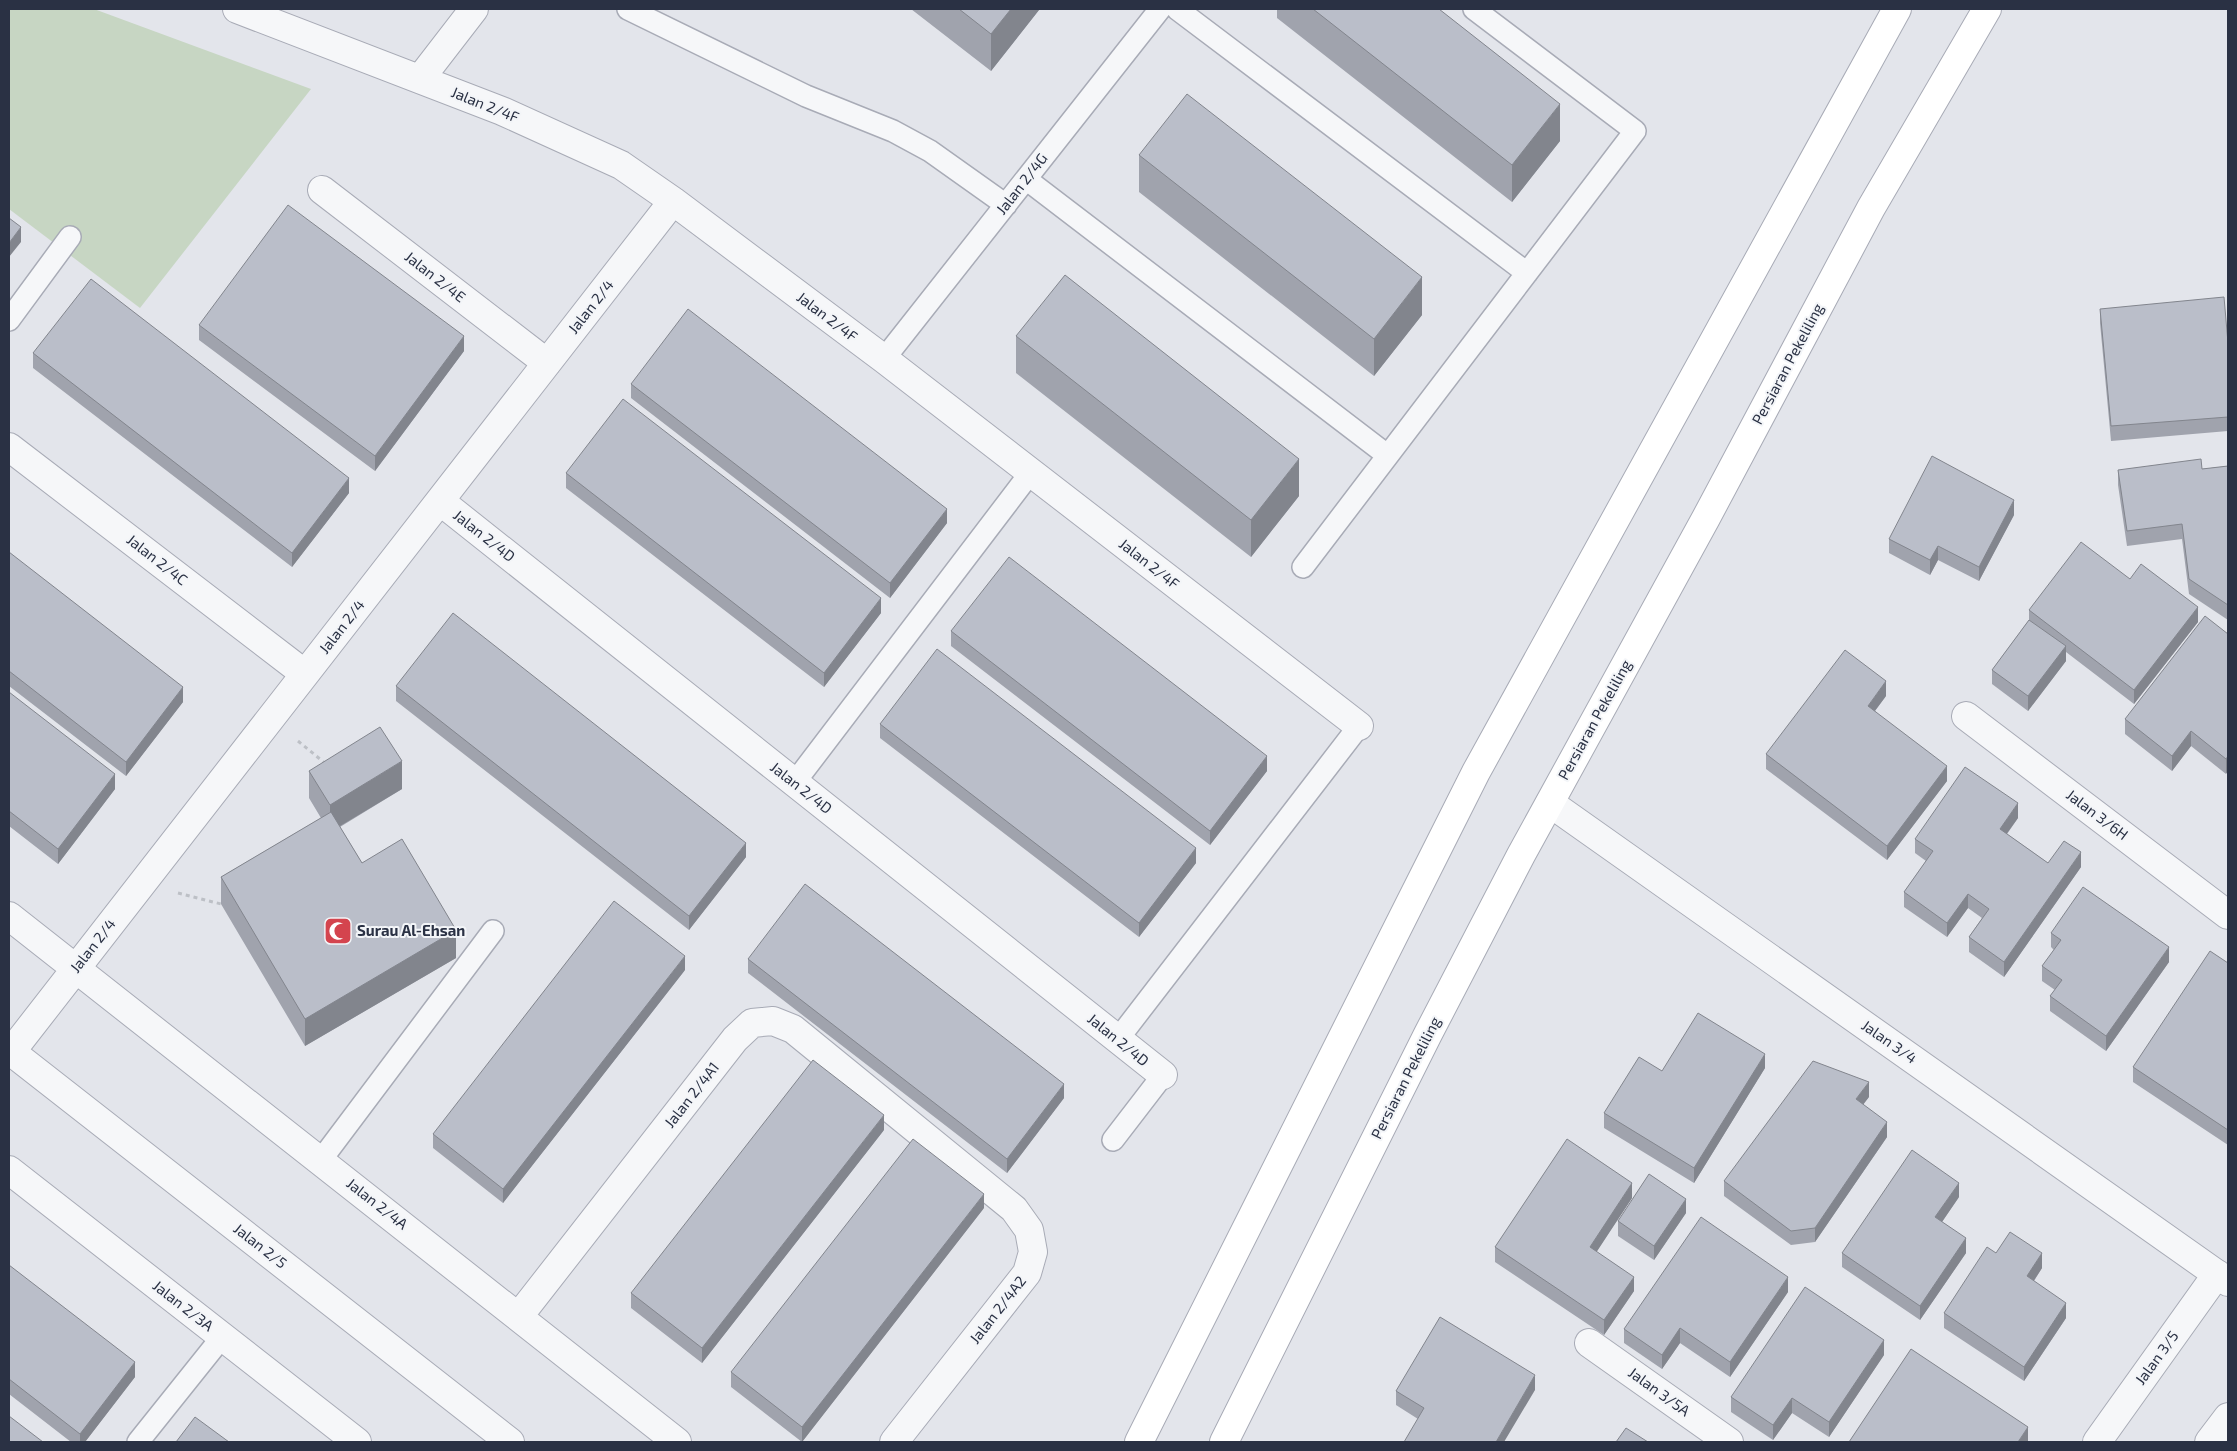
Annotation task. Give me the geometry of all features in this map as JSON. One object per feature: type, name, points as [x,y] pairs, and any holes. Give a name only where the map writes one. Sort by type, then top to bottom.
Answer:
[{"type":"main road","points":[[1139,1442],[1476,772],[1898,9]]},
{"type":"main road","name":"Persiaran Pekeliling","points":[[1224,1442],[1428,1034],[1550,803],[1706,518],[1871,208],[1987,9]]},
{"type":"street","name":"Jalan 2/4F","points":[[237,9],[502,111],[621,165],[673,201],[884,359],[1359,726]]},
{"type":"street","points":[[420,79],[474,9]]},
{"type":"street","name":"Jalan 2/4E","points":[[322,190],[547,363]]},
{"type":"street","name":"Jalan 2/4","points":[[10,1051],[673,201]]},
{"type":"street","name":"Jalan 2/4C","points":[[9,446],[305,674]]},
{"type":"street","name":"Jalan 2/4D","points":[[440,501],[1163,1075]]},
{"type":"street","name":"Jalan 3/6H","points":[[1966,716],[2228,915]]},
{"type":"street","name":"Jalan 3/4","points":[[1550,803],[2223,1278]]},
{"type":"street","name":"Jalan 2/4A","points":[[9,916],[677,1442]]},
{"type":"street","name":"Jalan 2/4A1","points":[[518,1316],[735,1039],[752,1023],[773,1021],[793,1029],[905,1119]]},
{"type":"street","name":"Jalan 2/5","points":[[10,1051],[510,1442]]},
{"type":"street","name":"Jalan 2/4A2","points":[[894,1442],[1027,1273],[1033,1252],[1029,1230],[1014,1209],[905,1119]]},
{"type":"street","name":"Jalan 2/3A","points":[[9,1170],[357,1442]]},
{"type":"street","name":"Jalan 3/5","points":[[2096,1442],[2223,1278]]},
{"type":"street","name":"Jalan 3/5A","points":[[1589,1343],[1729,1442]]},
{"type":"street","points":[[2208,1442],[2228,1417]]},
{"type":"lane","points":[[628,9],[806,96],[900,135],[930,151],[1006,205]]},
{"type":"lane","name":"Jalan 2/4G","points":[[884,359],[1160,9]]},
{"type":"lane","points":[[1178,9],[1527,272]]},
{"type":"lane","points":[[1303,567],[1635,131],[1474,9]]},
{"type":"lane","points":[[1026,179],[1387,455]]},
{"type":"lane","points":[[9,320],[70,237]]},
{"type":"lane","points":[[795,782],[1031,472]]},
{"type":"lane","points":[[1118,1039],[1359,726]]},
{"type":"lane","points":[[321,1160],[493,932]]},
{"type":"lane","points":[[1113,1140],[1163,1075]]},
{"type":"lane","points":[[138,1442],[222,1337]]},
{"type":"path","points":[[270,719],[328,766]]},
{"type":"green space","points":[[9,9],[94,9],[311,89],[140,308],[9,209]]},
{"type":"building","points":[[959,9],[1011,9],[991,34]]},
{"type":"building","points":[[1313,9],[1439,9],[1560,104],[1512,165]]},
{"type":"building","points":[[1187,94],[1422,277],[1374,339],[1139,155]]},
{"type":"building","points":[[288,205],[464,336],[375,456],[199,325]]},
{"type":"building","points":[[9,218],[21,227],[9,243]]},
{"type":"building","points":[[1065,275],[1299,459],[1251,520],[1016,336]]},
{"type":"building","points":[[91,279],[349,478],[292,553],[33,353]]},
{"type":"building","points":[[2224,297],[2228,343],[2228,417],[2111,426],[2100,309]]},
{"type":"building","points":[[688,309],[947,509],[890,583],[631,384]]},
{"type":"building","points":[[623,399],[881,598],[824,673],[566,473]]},
{"type":"building","points":[[1932,456],[2014,500],[1979,567],[1938,546],[1930,560],[1889,539]]},
{"type":"building","points":[[2201,459],[2202,469],[2228,466],[2228,605],[2189,579],[2182,524],[2127,531],[2118,470]]},
{"type":"building","points":[[2081,542],[2130,579],[2141,564],[2198,607],[2134,690],[2029,610]]},
{"type":"building","points":[[9,552],[183,687],[126,762],[9,671]]},
{"type":"building","points":[[1009,557],[1267,756],[1210,831],[951,631]]},
{"type":"building","points":[[453,613],[746,843],[689,916],[396,686]]},
{"type":"building","points":[[2205,616],[2228,634],[2228,756],[2226,759],[2191,731],[2172,756],[2125,719]]},
{"type":"building","points":[[2029,620],[2066,646],[2028,696],[1992,670]]},
{"type":"building","points":[[937,649],[1196,848],[1139,923],[880,724]]},
{"type":"building","points":[[1845,650],[1886,681],[1868,706],[1947,766],[1887,846],[1766,754]]},
{"type":"building","points":[[9,692],[115,774],[58,849],[9,811]]},
{"type":"building","points":[[380,727],[402,761],[330,805],[309,771]]},
{"type":"building","points":[[1965,767],[2018,803],[2000,829],[2048,863],[2064,841],[2081,852],[2004,962],[1969,937],[1989,909],[1968,894],[1947,923],[1904,892],[1933,851],[1915,839]]},
{"type":"building","name":"Surau Al-Ehsan","points":[[331,812],[362,863],[402,839],[456,930],[305,1019],[221,877]]},
{"type":"building","points":[[805,884],[1064,1084],[1007,1159],[748,959]]},
{"type":"building","points":[[2083,887],[2169,947],[2106,1036],[2050,996],[2062,980],[2042,966],[2061,940],[2051,933]]},
{"type":"building","points":[[614,901],[685,956],[503,1189],[433,1134]]},
{"type":"building","points":[[2210,951],[2228,963],[2228,1130],[2133,1067]]},
{"type":"building","points":[[1698,1013],[1765,1054],[1694,1168],[1604,1113],[1639,1057],[1662,1071]]},
{"type":"building","points":[[813,1060],[884,1115],[702,1348],[631,1293]]},
{"type":"building","points":[[1813,1061],[1869,1082],[1856,1099],[1887,1122],[1815,1228],[1791,1231],[1724,1181]]},
{"type":"building","points":[[913,1139],[984,1194],[802,1427],[731,1372]]},
{"type":"building","points":[[1567,1139],[1632,1183],[1590,1247],[1634,1277],[1604,1320],[1495,1247]]},
{"type":"building","points":[[1912,1150],[1959,1183],[1935,1217],[1966,1238],[1920,1306],[1842,1253]]},
{"type":"building","points":[[1649,1174],[1686,1199],[1654,1246],[1618,1221]]},
{"type":"building","points":[[1701,1217],[1788,1277],[1730,1362],[1680,1328],[1662,1355],[1624,1329]]},
{"type":"building","points":[[2010,1232],[2042,1253],[2027,1276],[2066,1303],[2024,1367],[1944,1313],[1987,1247],[1996,1253]]},
{"type":"building","points":[[9,1265],[135,1362],[80,1434],[9,1379]]},
{"type":"building","points":[[1805,1287],[1884,1340],[1829,1422],[1792,1398],[1773,1425],[1731,1397]]},
{"type":"building","points":[[1440,1317],[1535,1375],[1496,1442],[1404,1442],[1424,1408],[1396,1391]]},
{"type":"building","points":[[1911,1349],[2028,1427],[2018,1442],[1849,1442]]},
{"type":"building","points":[[9,1416],[43,1442],[9,1442]]},
{"type":"building","points":[[195,1417],[229,1442],[176,1442]]},
{"type":"building","points":[[1626,1428],[1648,1442],[1616,1442]]},
{"type":"place","name":"Surau Al-Ehsan","points":[[338,931]]}]
